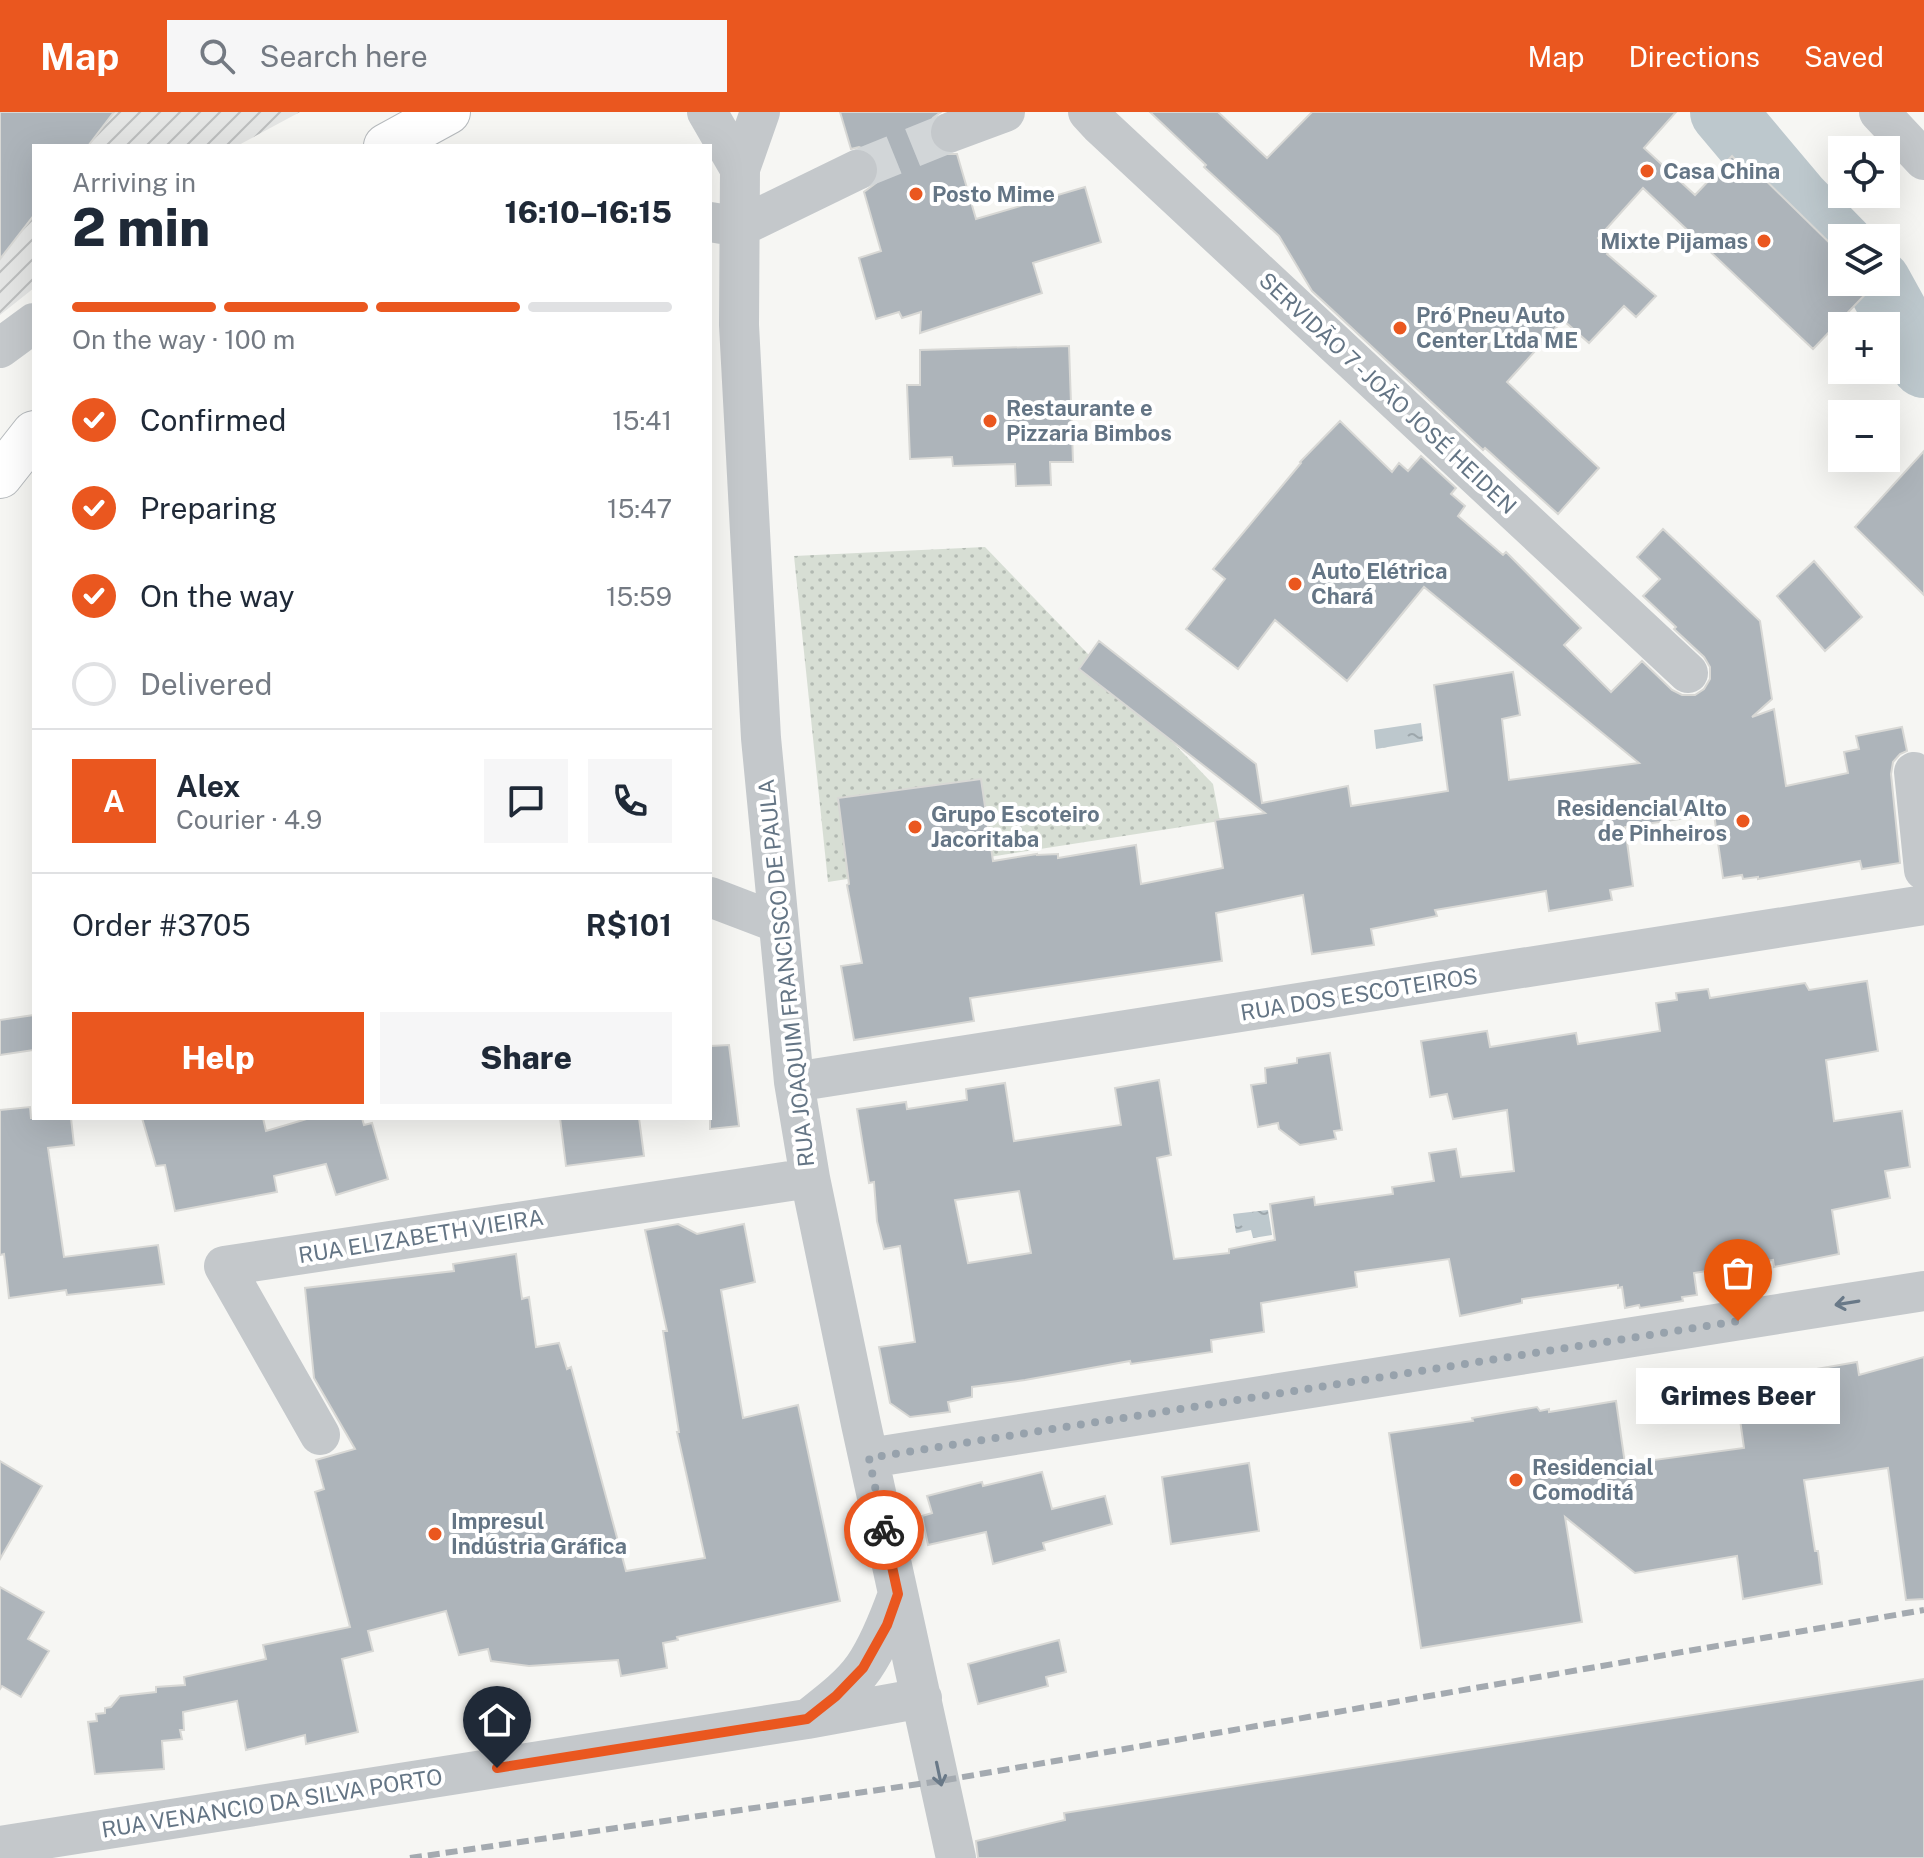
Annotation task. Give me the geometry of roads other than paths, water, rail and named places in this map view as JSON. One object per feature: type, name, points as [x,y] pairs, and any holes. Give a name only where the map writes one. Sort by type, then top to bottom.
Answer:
[{"type":"highway","points":[[390,144],[448,112]]},
{"type":"highway","points":[[0,476],[32,436]]},
{"type":"street","points":[[707,112],[740,169]]},
{"type":"street","name":"RUA JOAQUIM FRANCISCO DE PAULA","points":[[760,112],[725,224],[739,325],[761,738],[794,1082],[810,1178],[956,1858]]},
{"type":"street","points":[[951,132],[1005,112]]},
{"type":"street","name":"SERVIDÃO 7 - JOÃO JOSÉ HEIDEN","points":[[1088,112],[1688,673]]},
{"type":"street","points":[[1879,112],[1924,160]]},
{"type":"street","points":[[725,224],[857,170]]},
{"type":"street","points":[[1914,772],[1924,870]]},
{"type":"street","points":[[712,898],[778,923]]},
{"type":"street","name":"RUA DOS ESCOTEIROS","points":[[794,1082],[1924,905]]},
{"type":"street","name":"RUA ELIZABETH VIEIRA","points":[[320,1435],[224,1266],[810,1178]]},
{"type":"street","points":[[869,1458],[1924,1291]]},
{"type":"street","points":[[807,1719],[836,1696],[863,1668],[887,1625],[898,1594]]},
{"type":"street","name":"RUA VENANCIO DA SILVA PORTO","points":[[0,1846],[807,1719],[922,1698]]},
{"type":"water","points":[[1421,723],[1423,741],[1376,749],[1374,730]]},
{"type":"water","points":[[1268,1210],[1272,1235],[1253,1238],[1251,1230],[1236,1233],[1233,1214]]},
{"type":"waterway","points":[[1723,112],[1797,200],[1828,232]]},
{"type":"waterway","points":[[1886,296],[1924,365]]},
{"type":"tunnel","points":[[857,170],[951,132]]},
{"type":"railway","points":[[410,1858],[940,1781],[1924,1610]]},
{"type":"place","name":"Casa China","points":[[1647,171]]},
{"type":"place","name":"Posto Mime","points":[[916,194]]},
{"type":"place","name":"Mixte Pijamas","points":[[1764,241]]},
{"type":"place","name":"Pró Pneu Auto Center Ltda ME","points":[[1400,328]]},
{"type":"place","name":"Restaurante e Pizzaria Bimbos","points":[[990,421]]},
{"type":"place","name":"Auto Elétrica Chará","points":[[1295,584]]},
{"type":"place","name":"Residencial Alto de Pinheiros","points":[[1743,821]]},
{"type":"place","name":"Grupo Escoteiro Jacoritaba","points":[[915,827]]},
{"type":"place","name":"Grimes Beer","points":[[1738,1321]]},
{"type":"place","name":"Residencial Comoditá","points":[[1516,1480]]},
{"type":"place","name":"Impresul Indústria Gráfica","points":[[435,1534]]}]
